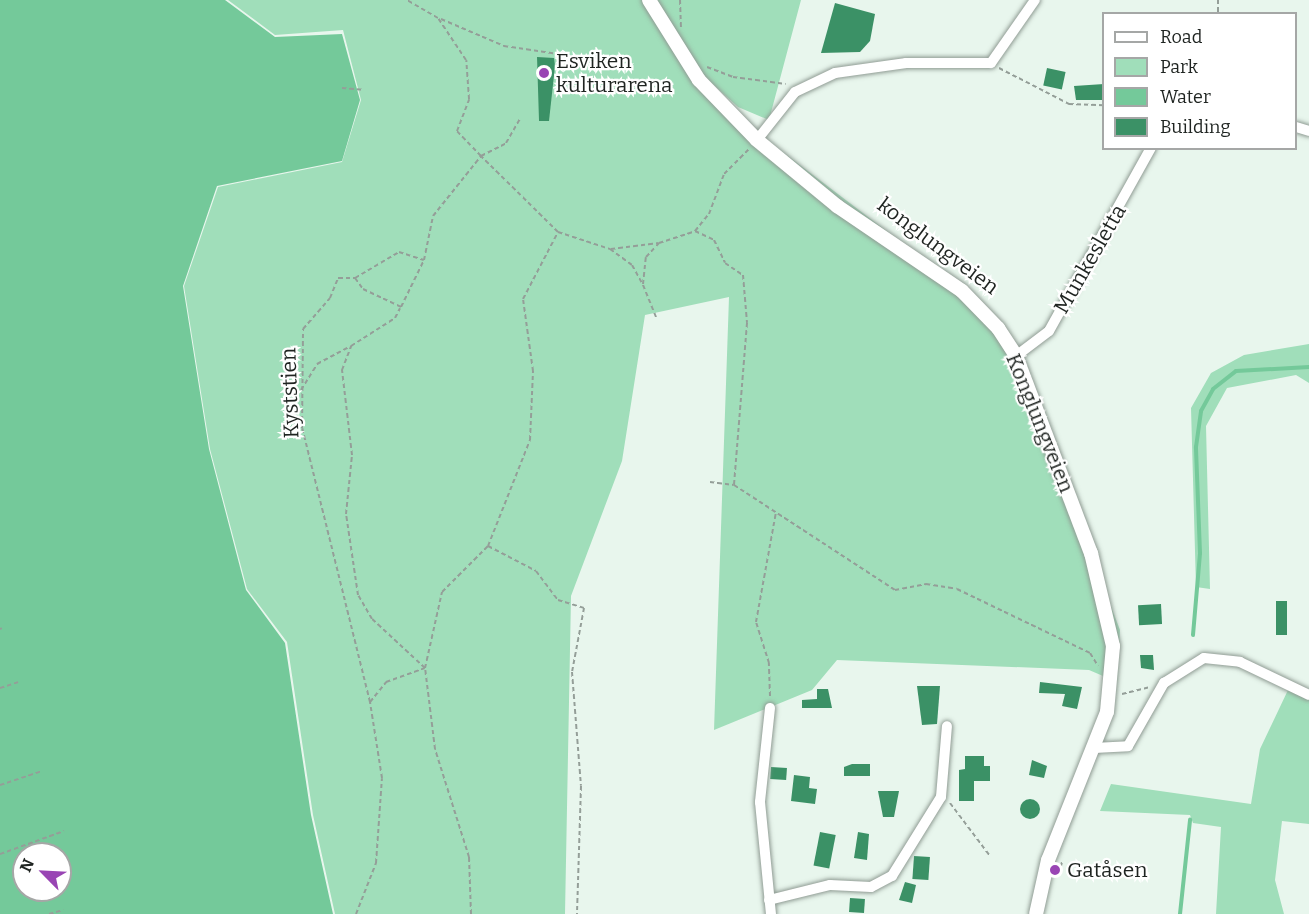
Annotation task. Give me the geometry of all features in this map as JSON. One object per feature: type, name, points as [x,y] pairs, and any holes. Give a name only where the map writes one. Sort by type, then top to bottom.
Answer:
[{"type":"street","name":"Konglungveien","points":[[649,0],[699,80],[757,140],[837,206],[962,291],[998,328],[1016,356],[1091,553],[1108,614],[1117,682],[1094,748],[1048,860],[1036,914]]},
{"type":"street","points":[[757,140],[795,92],[813,81],[906,63],[991,63],[1035,0]]},
{"type":"street","name":"Munkesletta","points":[[1016,356],[1037,345],[1049,331],[1150,150]]},
{"type":"street","points":[[1094,748],[1107,751],[1128,746],[1164,683],[1189,663],[1222,658],[1309,695]]},
{"type":"street","points":[[770,708],[760,802],[771,914]]},
{"type":"street","points":[[769,900],[819,887],[881,885],[941,797],[946,726]]},
{"type":"path","points":[[407,0],[438,18],[504,46],[571,56]]},
{"type":"path","points":[[672,16],[682,32]]},
{"type":"path","points":[[438,18],[454,36],[471,76],[457,132],[558,232],[610,249],[632,265],[643,284],[656,317]]},
{"type":"path","points":[[991,63],[1040,94],[1069,104],[1102,105]]},
{"type":"path","points":[[717,81],[704,66],[733,77],[783,84],[813,81]]},
{"type":"path","points":[[342,87],[363,90]]},
{"type":"path","points":[[300,391],[316,364],[351,346],[395,318],[424,260],[433,216],[481,156],[506,143],[520,119]]},
{"type":"path","points":[[610,249],[659,243],[695,231],[709,214],[724,174],[757,140]]},
{"type":"path","points":[[695,231],[714,240],[725,263],[743,275],[747,323],[734,485]]},
{"type":"path","points":[[471,914],[469,857],[435,749],[425,668],[442,592],[488,546],[530,440],[533,371],[523,299],[558,232]]},
{"type":"path","points":[[643,284],[646,257],[659,243]]},
{"type":"path","points":[[401,307],[363,289],[355,278],[399,252],[424,260]]},
{"type":"path","name":"Kyststien","points":[[355,278],[338,278],[330,298],[303,329],[300,391],[302,428],[370,702],[382,778],[376,863],[356,914]]},
{"type":"path","points":[[351,346],[342,370],[352,454],[346,522],[358,595],[372,619],[425,668]]},
{"type":"path","points":[[710,482],[734,485],[895,590],[926,584],[957,589],[1090,653],[1117,682],[1121,694],[1120,705]]},
{"type":"path","points":[[770,708],[769,663],[756,621],[776,512]]},
{"type":"path","points":[[488,546],[536,571],[569,606],[584,608],[575,631],[572,672],[581,786],[577,914]]},
{"type":"path","points":[[370,702],[386,682],[425,668]]},
{"type":"path","points":[[0,688],[18,682]]},
{"type":"path","points":[[1121,694],[1164,683]]},
{"type":"path","points":[[0,784],[42,771]]},
{"type":"path","points":[[941,797],[990,856]]},
{"type":"path","points":[[0,854],[64,831]]},
{"type":"path","points":[[50,914],[63,910]]},
{"type":"green space","points":[[228,0],[801,0],[769,120],[738,107],[683,57],[729,111],[964,290],[997,329],[1026,386],[1120,630],[1117,682],[1089,670],[837,660],[812,690],[714,730],[729,297],[645,315],[622,461],[571,596],[565,914],[335,914],[313,815],[287,642],[247,589],[210,449],[184,286],[218,187],[342,162],[361,100],[343,30],[275,35]]},
{"type":"green space","points":[[1309,344],[1309,383],[1296,375],[1227,388],[1206,426],[1210,589],[1196,587],[1191,408],[1211,373],[1244,355]]},
{"type":"green space","points":[[1288,690],[1309,699],[1309,824],[1282,821],[1275,880],[1284,914],[1216,914],[1221,827],[1193,823],[1190,815],[1100,811],[1111,784],[1251,804],[1260,749]]},
{"type":"water","points":[[0,0],[225,0],[275,37],[342,34],[360,100],[342,161],[217,186],[183,286],[209,449],[246,590],[285,643],[311,815],[333,914],[0,914]]},
{"type":"building","points":[[835,3],[875,14],[870,41],[860,52],[821,53]]},
{"type":"building","points":[[537,57],[554,58],[549,121],[539,121]]},
{"type":"building","points":[[1047,68],[1066,72],[1062,90],[1043,86]]},
{"type":"building","points":[[1102,84],[1102,100],[1076,100],[1074,86]]},
{"type":"building","points":[[1276,601],[1287,601],[1287,635],[1276,635]]},
{"type":"building","points":[[1161,604],[1162,624],[1139,625],[1138,605]]},
{"type":"building","points":[[1140,655],[1153,655],[1154,670],[1141,668]]},
{"type":"building","points":[[1040,682],[1082,687],[1077,709],[1062,706],[1065,694],[1039,693]]},
{"type":"building","points":[[917,686],[940,686],[937,724],[922,725]]},
{"type":"building","points":[[817,689],[828,689],[832,708],[802,708],[802,700],[817,699]]},
{"type":"building","points":[[965,756],[984,756],[984,766],[990,766],[990,781],[974,781],[974,801],[959,801],[959,770],[965,769]]},
{"type":"building","points":[[1032,760],[1047,766],[1044,778],[1029,775]]},
{"type":"building","points":[[852,764],[870,764],[870,776],[844,776],[844,767]]},
{"type":"building","points":[[771,767],[787,768],[786,780],[770,779]]},
{"type":"building","points":[[794,775],[810,777],[809,788],[817,789],[815,804],[791,801]]},
{"type":"building","points":[[878,791],[899,791],[894,817],[883,817]]},
{"type":"building","points":[[1030,799],[1037,802],[1040,809],[1037,816],[1030,819],[1023,816],[1020,809],[1023,802]]},
{"type":"building","points":[[820,832],[836,835],[829,868],[814,865]]},
{"type":"building","points":[[858,832],[869,834],[867,860],[854,858]]},
{"type":"building","points":[[914,856],[930,857],[928,880],[912,879]]},
{"type":"building","points":[[905,882],[916,885],[912,903],[899,900]]},
{"type":"building","points":[[850,898],[865,899],[864,913],[849,912]]},
{"type":"waterway","points":[[1193,635],[1200,553],[1196,447],[1201,411],[1213,389],[1236,371],[1309,367]]},
{"type":"waterway","points":[[1180,914],[1190,820]]},
{"type":"place","name":"Esviken kulturarena","points":[[544,73]]},
{"type":"place","name":"Gatåsen","points":[[1055,870]]}]
